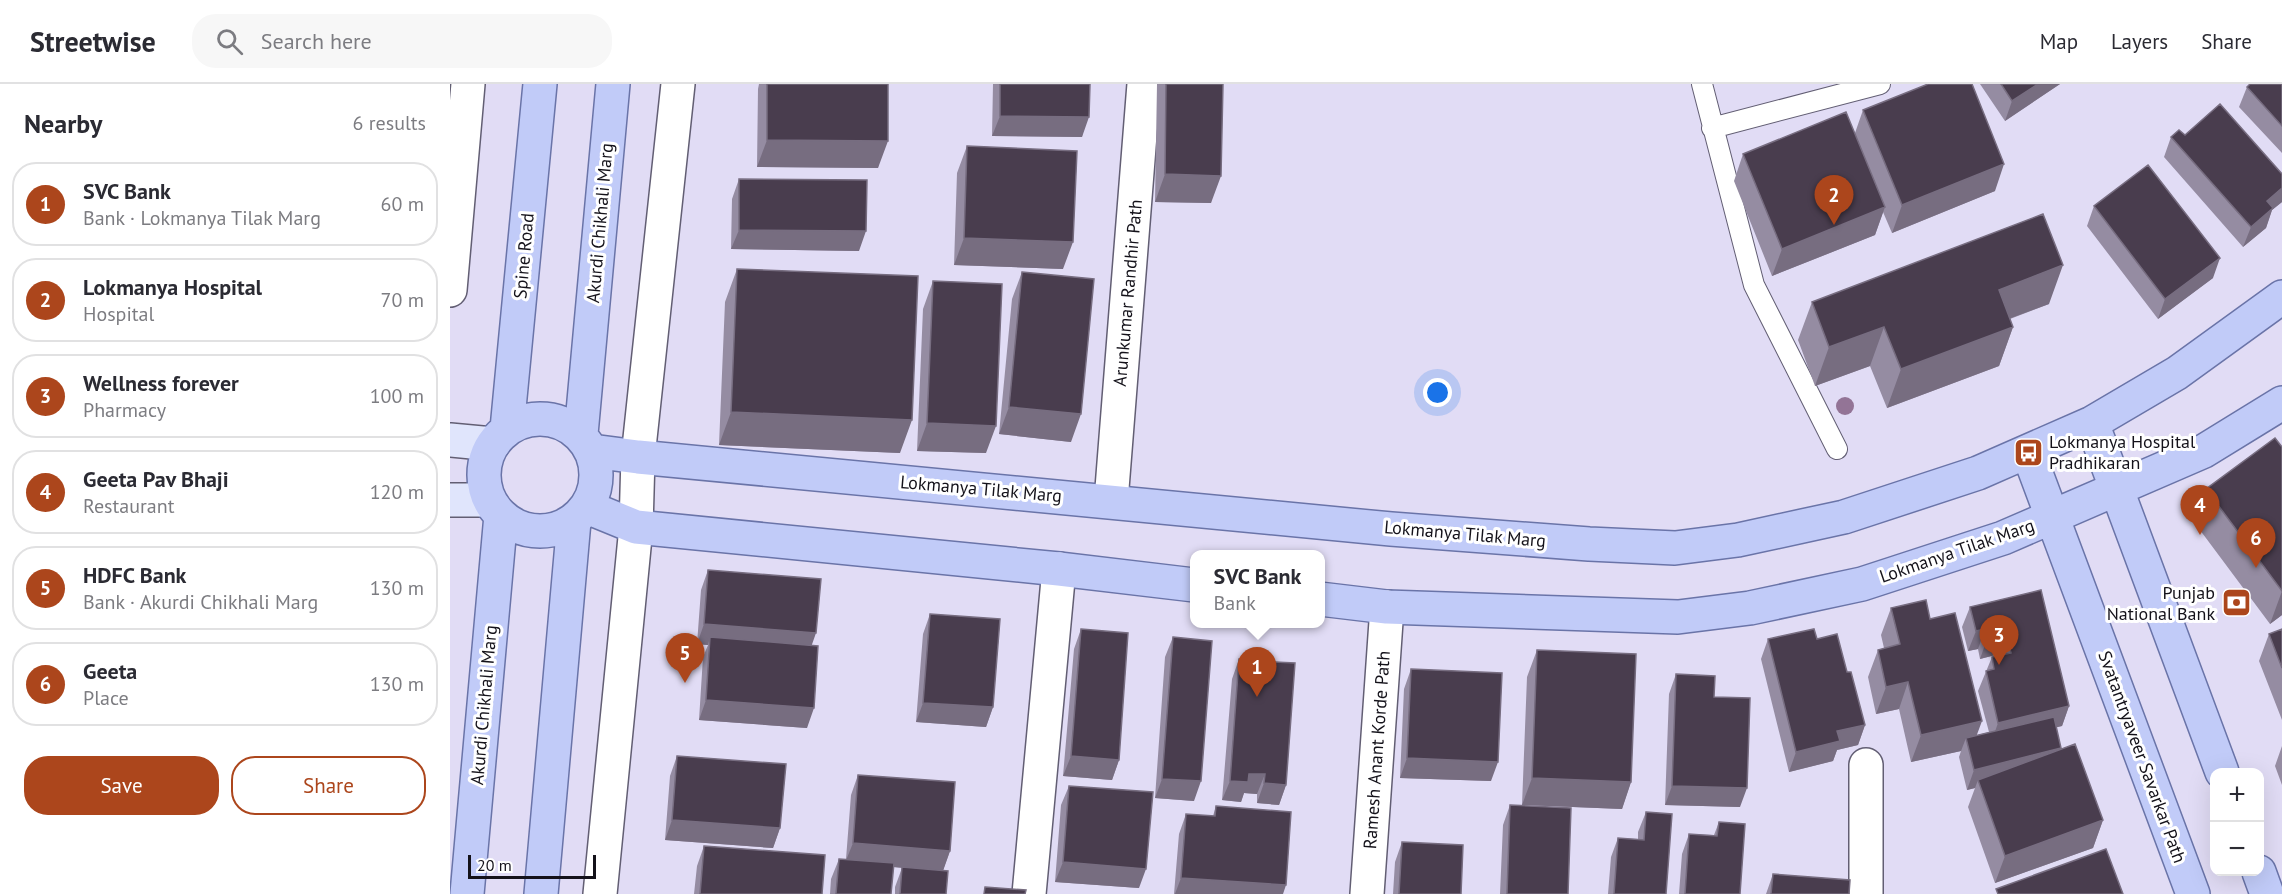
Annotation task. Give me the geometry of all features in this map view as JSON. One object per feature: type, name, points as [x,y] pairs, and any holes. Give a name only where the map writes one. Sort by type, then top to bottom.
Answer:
[{"type":"main road","name":"Spine Road","points":[[500,436],[540,84]]},
{"type":"main road","name":"Akurdi Chikhali Marg","points":[[586,443],[613,84]]},
{"type":"main road","name":"Lokmanya Tilak Marg","points":[[586,443],[638,457],[1391,529],[1675,548],[1738,540],[1844,517],[1978,473],[2092,423],[2177,373],[2282,297]]},
{"type":"main road","name":"Lokmanya Tilak Marg","points":[[1325,600],[1387,607],[1678,617],[1750,608],[1862,584],[2003,538],[2204,451],[2282,403]]},
{"type":"main road","points":[[545,419],[564,424],[586,443],[597,470],[596,489],[580,514],[556,530],[536,532],[517,527],[495,508],[483,481],[485,461],[500,436],[525,420],[545,419]]},
{"type":"main road","points":[[2092,423],[2221,768]]},
{"type":"main road","name":"Svatantryaveer Savarkar Path","points":[[2028,452],[2193,894]]},
{"type":"main road","name":"Akurdi Chikhali Marg","points":[[467,894],[495,508]]},
{"type":"main road","points":[[580,514],[636,527],[1059,569],[1190,585]]},
{"type":"main road","points":[[541,894],[580,514]]},
{"type":"main road","points":[[2260,876],[2267,894]]},
{"type":"street","points":[[450,290],[468,84]]},
{"type":"street","points":[[600,894],[636,527],[638,457],[678,84]]},
{"type":"street","name":"Arunkumar Randhir Path","points":[[1111,501],[1144,84]]},
{"type":"street","points":[[450,440],[500,436]]},
{"type":"street","points":[[450,500],[495,508]]},
{"type":"street","points":[[1029,894],[1059,569]]},
{"type":"street","name":"Ramesh Anant Korde Path","points":[[1367,894],[1387,607]]},
{"type":"street","points":[[1866,765],[1866,894]]},
{"type":"lane","points":[[1702,84],[1754,285],[1837,449]]},
{"type":"lane","points":[[1712,128],[1880,84]]},
{"type":"building","points":[[767,84],[888,84],[888,141],[767,140]]},
{"type":"building","points":[[1000,84],[1090,84],[1089,117],[1000,116]]},
{"type":"building","points":[[1166,84],[1223,84],[1221,176],[1165,174]]},
{"type":"building","points":[[1928,84],[1972,84],[2004,164],[1902,205],[1863,110]]},
{"type":"building","points":[[2001,84],[2038,84],[2012,101]]},
{"type":"building","points":[[2250,84],[2282,84],[2282,126],[2247,87]]},
{"type":"building","points":[[2220,104],[2282,174],[2282,188],[2267,201],[2273,208],[2251,227],[2171,137],[2179,130],[2185,135]]},
{"type":"building","points":[[1846,112],[1885,207],[1782,249],[1743,154]]},
{"type":"building","points":[[967,146],[1077,151],[1073,242],[964,238]]},
{"type":"building","points":[[2148,165],[2220,258],[2165,299],[2094,206]]},
{"type":"building","points":[[739,179],[867,180],[866,231],[739,230]]},
{"type":"building","points":[[2043,214],[2063,265],[1999,290],[2013,327],[1901,369],[1884,327],[1829,347],[1812,302]]},
{"type":"building","points":[[737,269],[918,276],[912,420],[731,412]]},
{"type":"building","points":[[1022,272],[1094,279],[1081,414],[1009,407]]},
{"type":"building","points":[[933,281],[1002,284],[996,426],[927,423]]},
{"type":"building","points":[[2275,438],[2282,447],[2282,591],[2206,489]]},
{"type":"building","points":[[708,570],[821,579],[816,633],[704,624]]},
{"type":"building","points":[[2041,590],[2069,706],[1998,723],[1986,671],[1994,669],[1992,657],[2011,653],[2006,634],[1987,639],[1985,629],[1976,631],[1970,607]]},
{"type":"building","points":[[1926,600],[1930,619],[1955,613],[1982,721],[1921,735],[1908,682],[1886,687],[1878,650],[1900,644],[1891,608]]},
{"type":"building","points":[[930,614],[1000,619],[993,707],[923,703]]},
{"type":"building","points":[[1081,629],[1128,633],[1119,760],[1071,756]]},
{"type":"building","points":[[1814,629],[1817,639],[1837,634],[1847,672],[1851,672],[1865,725],[1837,731],[1840,741],[1796,752],[1768,639]]},
{"type":"building","points":[[2282,629],[2282,668],[2269,634]]},
{"type":"building","points":[[710,637],[818,646],[814,708],[706,700]]},
{"type":"building","points":[[1173,637],[1212,641],[1201,781],[1162,779]]},
{"type":"building","points":[[1537,650],[1636,654],[1631,782],[1532,778]]},
{"type":"building","points":[[1239,659],[1256,660],[1256,669],[1274,671],[1275,662],[1295,663],[1286,785],[1264,783],[1265,774],[1249,774],[1248,782],[1230,781]]},
{"type":"building","points":[[1411,669],[1502,673],[1498,762],[1407,758]]},
{"type":"building","points":[[1676,674],[1715,676],[1714,697],[1750,698],[1747,788],[1672,786]]},
{"type":"building","points":[[2054,717],[2061,748],[1974,770],[1966,738]]},
{"type":"building","points":[[2075,744],[2103,820],[2005,856],[1978,780]]},
{"type":"building","points":[[677,756],[786,764],[780,828],[672,820]]},
{"type":"building","points":[[858,775],[955,782],[950,851],[853,843]]},
{"type":"building","points":[[1069,786],[1153,792],[1146,869],[1063,862]]},
{"type":"building","points":[[1510,805],[1571,808],[1568,894],[1507,894]]},
{"type":"building","points":[[1216,806],[1291,812],[1286,885],[1181,878],[1186,814],[1215,816]]},
{"type":"building","points":[[1646,812],[1672,814],[1666,894],[1614,894],[1618,838],[1644,840]]},
{"type":"building","points":[[1719,822],[1745,824],[1740,894],[1685,894],[1689,834],[1717,836]]},
{"type":"building","points":[[1402,842],[1463,845],[1461,894],[1399,894]]},
{"type":"building","points":[[704,846],[825,855],[822,894],[700,894]]},
{"type":"building","points":[[2106,849],[2123,894],[1998,894],[1996,889]]},
{"type":"building","points":[[839,859],[894,863],[891,894],[836,894]]},
{"type":"building","points":[[902,867],[948,871],[946,894],[900,894]]},
{"type":"building","points":[[1773,874],[1850,880],[1849,894],[1771,894]]},
{"type":"building","points":[[985,887],[1026,890],[1025,894],[984,894]]},
{"type":"place","name":"Lokmanya Hospital","points":[[1834,225]]},
{"type":"place","name":"Lokmanya Hospital Pradhikaran","points":[[2028,452]]},
{"type":"place","name":"Geeta Pav Bhaji","points":[[2200,535]]},
{"type":"place","name":"Geeta","points":[[2256,568]]},
{"type":"place","name":"Punjab National Bank","points":[[2236,603]]},
{"type":"place","name":"Wellness forever","points":[[1999,665]]},
{"type":"place","name":"HDFC Bank","points":[[685,683]]},
{"type":"place","name":"SVC Bank","points":[[1257,697]]}]
